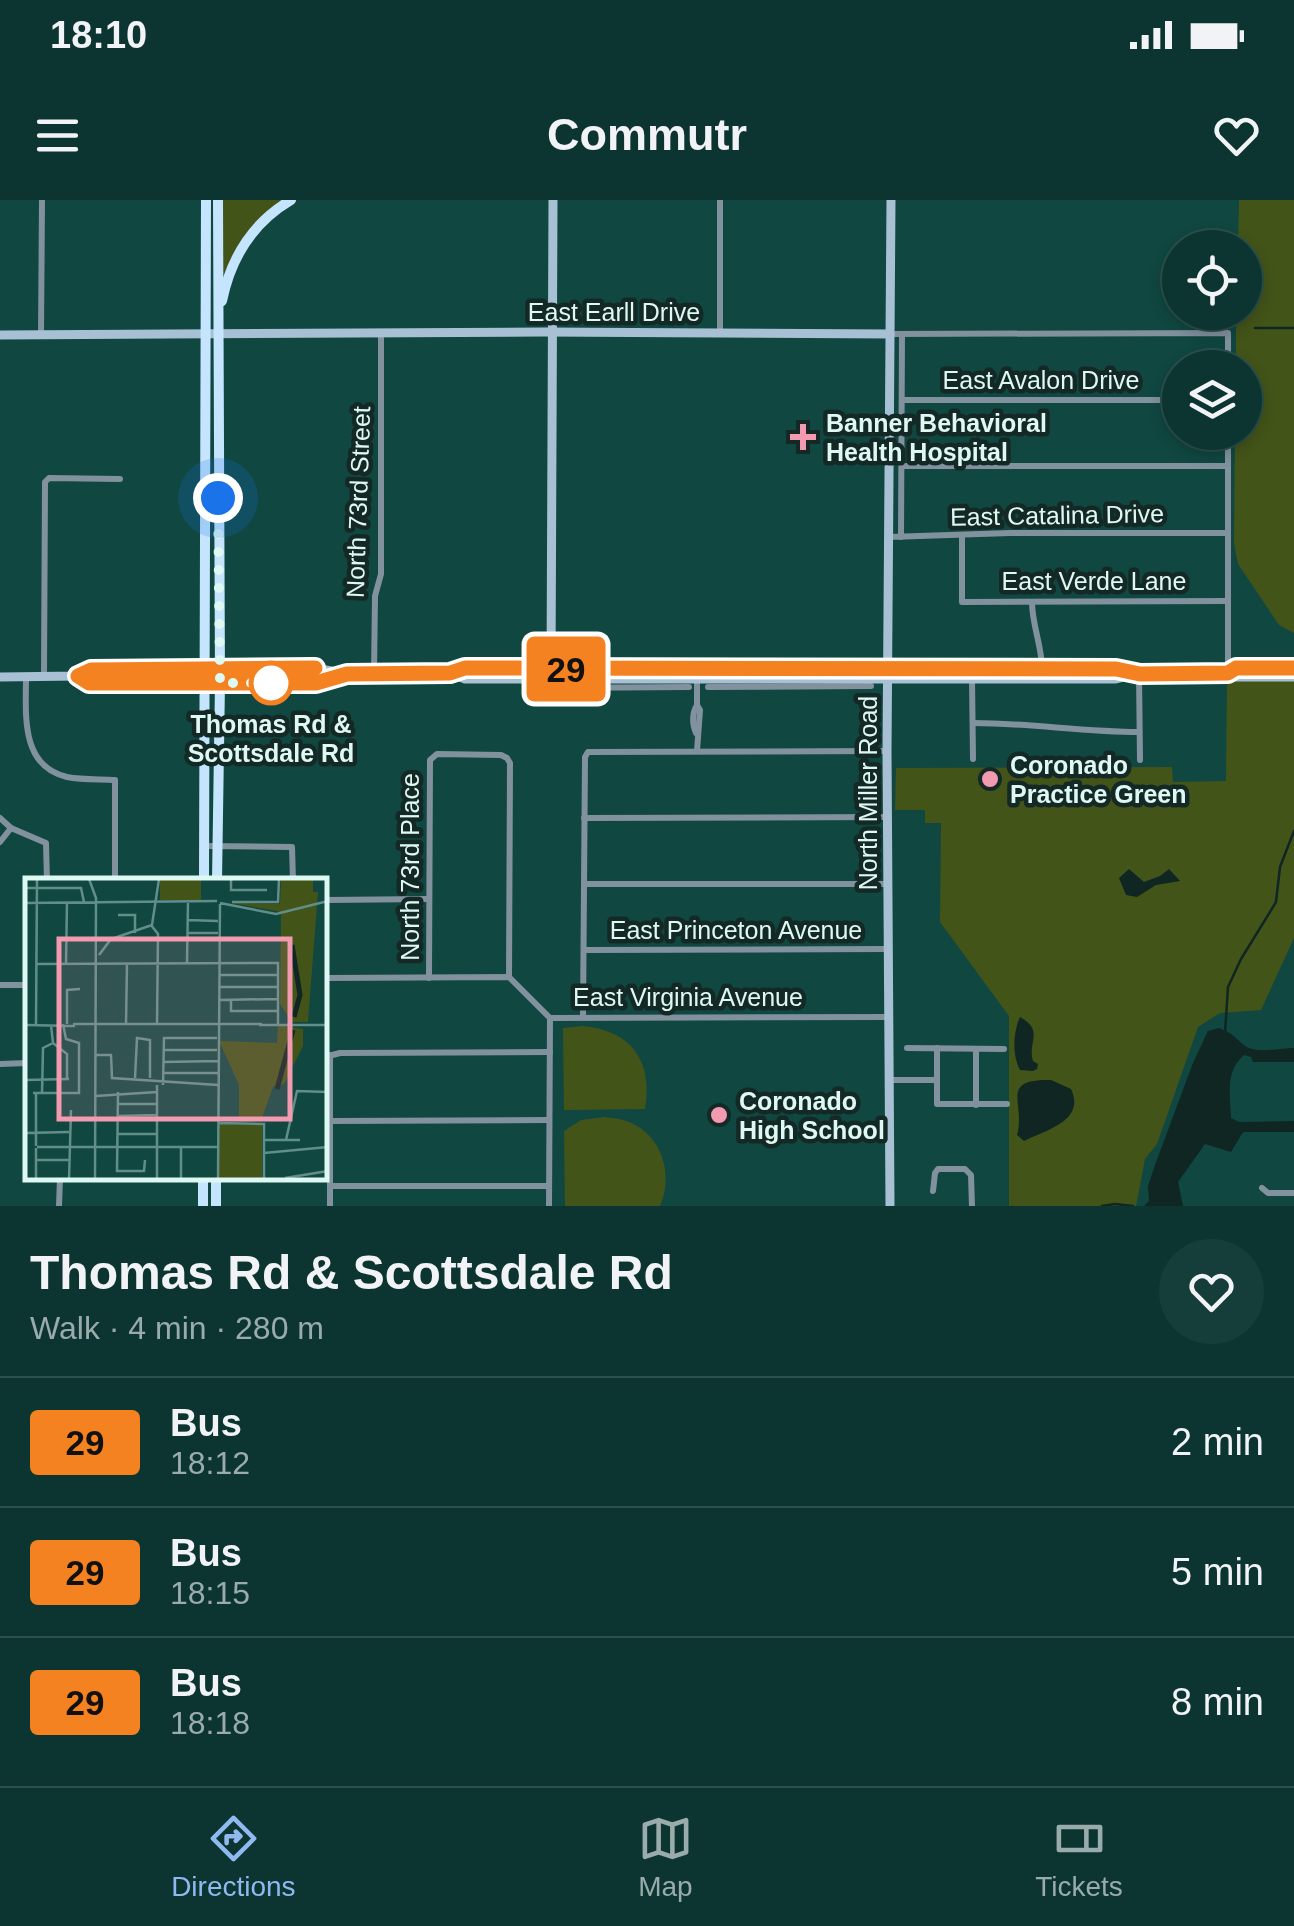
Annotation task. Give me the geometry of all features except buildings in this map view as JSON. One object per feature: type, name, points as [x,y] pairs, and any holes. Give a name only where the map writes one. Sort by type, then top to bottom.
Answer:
[{"type":"main road","points":[[206,200],[215,329],[220,668],[217,878]]},
{"type":"main road","points":[[204,878],[204,668],[218,200]]},
{"type":"main road","points":[[215,329],[226,282],[240,250],[258,225],[290,200]]},
{"type":"main road","points":[[204,812],[218,812]]},
{"type":"street","points":[[42,200],[42,335]]},
{"type":"street","points":[[551,678],[553,200]]},
{"type":"street","points":[[720,200],[720,332]]},
{"type":"street","name":"North Miller Road","points":[[890,1206],[887,673],[891,200]]},
{"type":"street","name":"East Earll Drive","points":[[0,336],[215,329],[1228,334],[1228,350]]},
{"type":"street","name":"North 73rd Street","points":[[374,674],[380,574],[381,332]]},
{"type":"street","points":[[901,537],[902,334]]},
{"type":"street","name":"East Avalon Drive","points":[[902,400],[1162,400]]},
{"type":"street","points":[[1227,450],[1228,673]]},
{"type":"street","points":[[902,466],[1227,466]]},
{"type":"street","points":[[44,676],[45,482],[49,478],[120,479]]},
{"type":"street","name":"East Catalina Drive","points":[[889,537],[1227,533]]},
{"type":"street","name":"East Verde Lane","points":[[962,536],[962,602],[1226,601]]},
{"type":"street","points":[[1032,602],[1042,669]]},
{"type":"street","points":[[0,677],[78,676],[91,670],[315,668],[347,674],[450,673],[465,678],[673,678],[689,687]]},
{"type":"street","points":[[1228,673],[1236,668],[1294,668]]},
{"type":"street","points":[[708,687],[720,678],[1042,669],[1116,669],[1140,674]]},
{"type":"street","points":[[833,682],[887,673],[1116,679],[1140,674],[1228,673],[1236,677],[1294,678]]},
{"type":"street","points":[[78,676],[89,683],[316,683],[347,674]]},
{"type":"street","points":[[551,678],[595,683],[697,674],[871,686]]},
{"type":"street","points":[[697,674],[697,751]]},
{"type":"street","points":[[1140,674],[1140,760]]},
{"type":"street","points":[[26,676],[28,739],[40,760],[70,778],[116,780],[115,878]]},
{"type":"street","points":[[972,678],[972,760]]},
{"type":"street","points":[[973,723],[1140,732]]},
{"type":"street","points":[[583,1017],[588,752],[887,751]]},
{"type":"street","name":"North 73rd Place","points":[[429,978],[430,760],[437,754],[501,755],[510,762],[509,977]]},
{"type":"street","points":[[584,818],[888,817]]},
{"type":"street","points":[[0,818],[11,828],[46,844],[46,878]]},
{"type":"street","points":[[0,842],[11,828]]},
{"type":"street","points":[[204,846],[292,847],[293,878]]},
{"type":"street","points":[[584,884],[889,884]]},
{"type":"street","points":[[328,900],[429,899]]},
{"type":"street","name":"East Princeton Avenue","points":[[584,950],[889,949]]},
{"type":"street","points":[[328,978],[509,977]]},
{"type":"street","name":"East Virginia Avenue","points":[[509,977],[550,1018],[889,1018]]},
{"type":"street","points":[[0,985],[25,984]]},
{"type":"street","points":[[550,1018],[550,1206]]},
{"type":"street","points":[[908,1048],[1004,1048]]},
{"type":"street","points":[[938,1048],[937,1104],[1007,1104]]},
{"type":"street","points":[[976,1049],[976,1105]]},
{"type":"street","points":[[328,1056],[340,1052],[550,1052]]},
{"type":"street","points":[[328,1078],[330,1206]]},
{"type":"street","points":[[890,1080],[937,1080]]},
{"type":"street","points":[[330,1121],[549,1120]]},
{"type":"street","points":[[933,1191],[938,1170],[965,1169],[970,1171],[972,1206]]},
{"type":"street","points":[[59,1206],[60,1181]]},
{"type":"street","points":[[330,1186],[550,1186]]},
{"type":"street","points":[[1262,1188],[1268,1193],[1294,1193]]},
{"type":"green space","points":[[221,200],[283,200],[247,233],[223,276]]},
{"type":"green space","points":[[1239,200],[1294,200],[1294,633],[1279,625],[1238,564],[1234,543],[1235,450],[1262,450],[1262,350],[1236,350],[1236,330],[1262,330],[1262,230],[1238,230]]},
{"type":"green space","points":[[1227,681],[1294,681],[1294,938],[1261,1010],[1220,1013],[1198,1027],[1157,1144],[1145,1159],[1136,1206],[1009,1206],[1009,1016],[940,922],[941,823],[925,823],[925,810],[895,810],[896,768],[1172,767],[1173,782],[1226,781]]},
{"type":"green space","points":[[583,1026],[614,1034],[635,1051],[646,1076],[645,1109],[564,1110],[563,1028]]},
{"type":"green space","points":[[604,1117],[640,1128],[657,1146],[666,1182],[660,1206],[565,1206],[564,1131],[581,1120]]},
{"type":"water","points":[[1129,869],[1144,882],[1169,869],[1180,881],[1156,885],[1137,897],[1126,895],[1119,878]]},
{"type":"water","points":[[1020,1017],[1034,1032],[1032,1054],[1038,1064],[1033,1071],[1020,1070],[1016,1058],[1015,1036]]},
{"type":"water","points":[[1219,1028],[1250,1048],[1294,1048],[1294,1062],[1253,1062],[1244,1055],[1234,1068],[1230,1092],[1231,1118],[1239,1122],[1294,1121],[1294,1132],[1243,1132],[1231,1152],[1205,1144],[1178,1182],[1183,1206],[1144,1206],[1149,1201],[1148,1186],[1193,1063],[1208,1031]]},
{"type":"water","points":[[1051,1080],[1071,1089],[1073,1109],[1061,1123],[1024,1141],[1017,1135],[1019,1089],[1035,1081]]},
{"type":"waterway","points":[[1262,328],[1294,328]]},
{"type":"waterway","points":[[1225,1033],[1228,987],[1276,902],[1280,867],[1294,831]]},
{"type":"waterway","points":[[1102,1206],[1133,1206]]},
{"type":"bus line","name":"29","points":[[315,668],[91,670],[78,676],[89,683],[316,683],[347,674],[450,673],[465,668],[1116,669],[1140,674],[1294,668]]},
{"type":"place","name":"Banner Behavioral Health Hospital","points":[[803,437]]},
{"type":"place","name":"Thomas Rd & Scottsdale Rd","points":[[271,683]]},
{"type":"place","name":"Coronado Practice Green","points":[[990,779]]},
{"type":"place","name":"Coronado High School","points":[[719,1115]]},
{"type":"route","points":[[218,498],[220,683],[271,683]]}]
